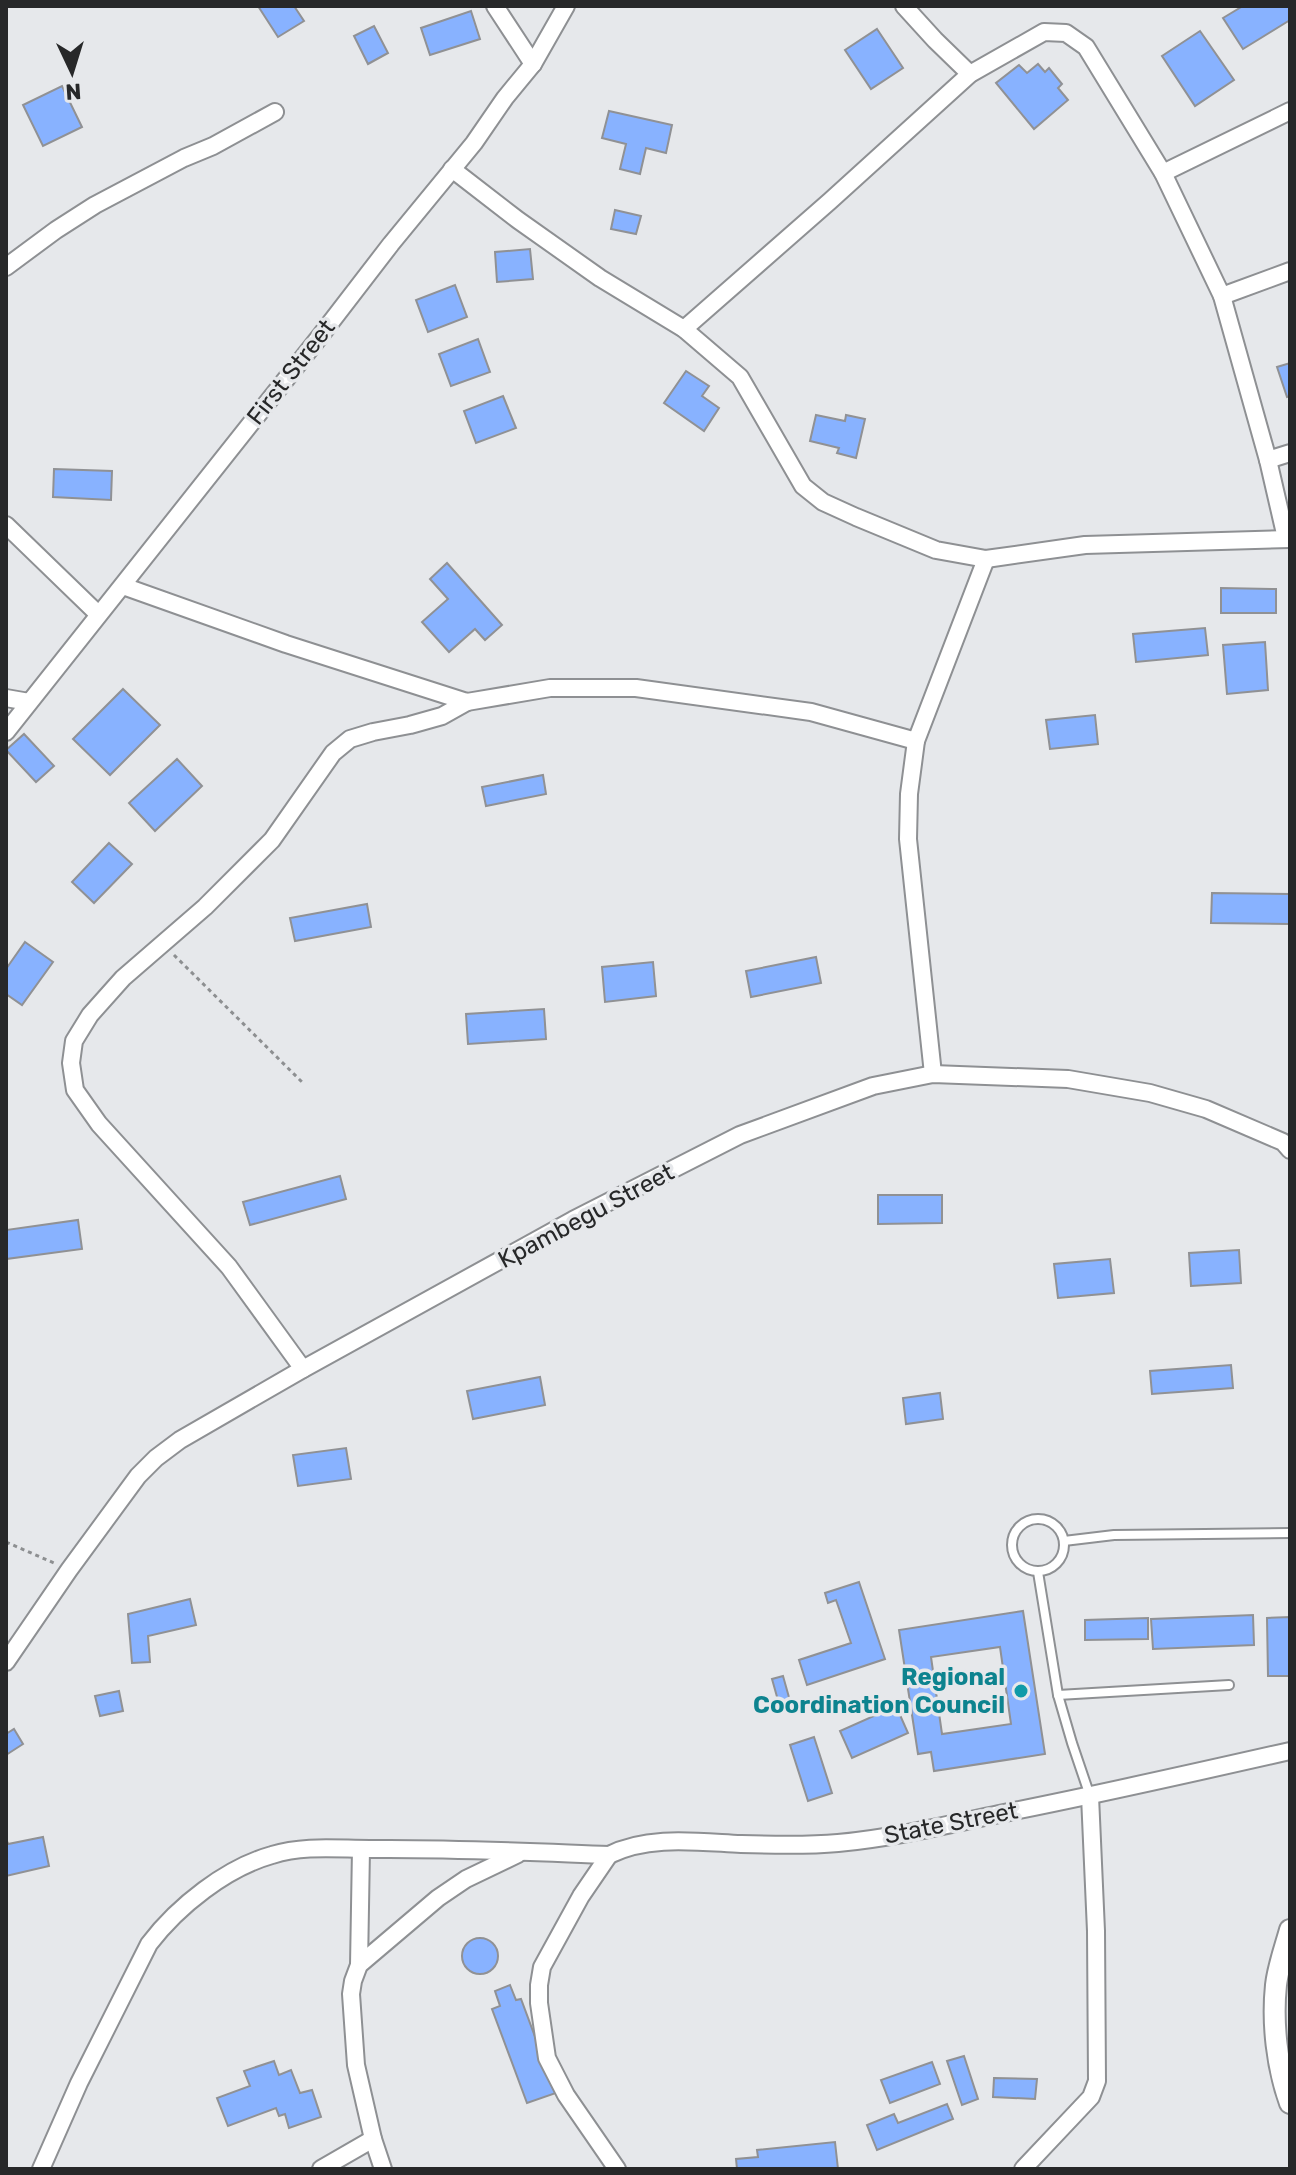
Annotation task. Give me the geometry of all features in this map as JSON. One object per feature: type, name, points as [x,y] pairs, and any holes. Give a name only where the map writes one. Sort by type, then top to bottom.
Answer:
[{"type":"street","points":[[495,6],[533,64]]},
{"type":"street","name":"First Street","points":[[6,732],[533,64],[566,6]]},
{"type":"street","points":[[904,6],[970,74]]},
{"type":"street","points":[[452,169],[600,278],[684,329],[740,377],[803,486],[823,502],[856,517],[936,550],[986,559],[1085,545],[1288,539],[1222,296],[1163,173],[1086,47],[1066,33],[1044,32],[970,74],[684,329]]},
{"type":"street","points":[[1163,173],[1290,111]]},
{"type":"street","points":[[6,267],[95,205],[275,112]]},
{"type":"street","points":[[1222,296],[1290,271]]},
{"type":"street","points":[[1268,460],[1290,453]]},
{"type":"street","points":[[6,525],[98,614]]},
{"type":"street","points":[[933,1074],[908,839],[909,794],[916,741],[986,559]]},
{"type":"street","points":[[123,586],[286,644],[467,702]]},
{"type":"street","points":[[303,1369],[229,1267],[99,1124],[75,1090],[71,1063],[74,1041],[90,1015],[123,978],[205,907],[272,840],[333,753],[350,739],[442,716],[467,702],[550,688],[636,688],[811,712],[916,741]]},
{"type":"street","points":[[6,698],[29,702]]},
{"type":"street","name":"Kpambegu Street","points":[[6,1662],[138,1476],[156,1458],[222,1414],[303,1369],[573,1220],[740,1135],[873,1086],[933,1074],[1068,1079],[1150,1093],[1218,1113],[1283,1142],[1290,1150]]},
{"type":"street","name":"State Street","points":[[41,2169],[86,2069],[149,1944],[163,1925],[204,1891],[242,1866],[270,1855],[319,1847],[609,1855],[624,1847],[663,1843],[837,1843],[886,1837],[1090,1796],[1290,1751]]},
{"type":"street","points":[[1023,2169],[1091,2097],[1097,2081],[1096,1931],[1090,1796]]},
{"type":"street","points":[[361,1849],[359,1965],[351,1994],[356,2065],[383,2169]]},
{"type":"street","points":[[359,1965],[438,1898],[466,1879],[524,1852]]},
{"type":"street","points":[[609,1855],[581,1896],[542,1967],[539,2003],[547,2058],[566,2095],[617,2169]]},
{"type":"street","points":[[1290,1930],[1276,1983],[1275,2016],[1290,2103]]},
{"type":"street","points":[[321,2169],[373,2139]]},
{"type":"lane","points":[[1035,1520],[1048,1521],[1058,1529],[1064,1541],[1062,1556],[1053,1567],[1038,1572],[1026,1569],[1016,1560],[1012,1548],[1014,1534],[1022,1524],[1035,1520]]},
{"type":"lane","points":[[1064,1541],[1114,1535],[1290,1533]]},
{"type":"lane","points":[[1038,1572],[1058,1695],[1090,1796]]},
{"type":"lane","points":[[1058,1695],[1229,1685]]},
{"type":"path","points":[[163,944],[304,1084]]},
{"type":"path","points":[[6,1542],[69,1570]]},
{"type":"building","points":[[258,6],[294,6],[304,21],[278,37]]},
{"type":"building","points":[[1243,6],[1289,6],[1290,20],[1243,49],[1223,18]]},
{"type":"building","points":[[471,11],[480,39],[430,55],[421,28]]},
{"type":"building","points":[[374,26],[388,53],[368,64],[354,36]]},
{"type":"building","points":[[877,29],[903,68],[871,89],[845,50]]},
{"type":"building","points":[[1200,31],[1234,80],[1195,106],[1162,56]]},
{"type":"building","points":[[1038,64],[1045,72],[1049,68],[1062,84],[1058,88],[1068,100],[1034,129],[996,83],[1019,65],[1027,73]]},
{"type":"building","points":[[62,86],[82,127],[43,146],[23,105]]},
{"type":"building","points":[[609,111],[672,125],[666,153],[646,148],[640,174],[620,169],[626,144],[602,138]]},
{"type":"building","points":[[615,210],[641,216],[636,234],[611,229]]},
{"type":"building","points":[[530,249],[533,279],[497,282],[495,252]]},
{"type":"building","points":[[455,285],[467,317],[428,332],[416,300]]},
{"type":"building","points":[[478,339],[490,372],[451,386],[439,354]]},
{"type":"building","points":[[1290,363],[1290,396],[1287,397],[1277,367]]},
{"type":"building","points":[[686,371],[709,386],[702,396],[719,408],[704,431],[664,403]]},
{"type":"building","points":[[503,396],[516,428],[476,443],[464,411]]},
{"type":"building","points":[[816,415],[845,421],[846,415],[865,419],[856,458],[837,453],[839,448],[810,441]]},
{"type":"building","points":[[54,469],[112,471],[111,500],[53,497]]},
{"type":"building","points":[[447,563],[502,625],[485,640],[475,629],[449,652],[422,622],[448,599],[430,579]]},
{"type":"building","points":[[1221,588],[1276,589],[1276,613],[1221,613]]},
{"type":"building","points":[[1205,628],[1208,655],[1136,662],[1133,634]]},
{"type":"building","points":[[1265,642],[1268,690],[1227,694],[1223,645]]},
{"type":"building","points":[[123,689],[160,725],[110,775],[73,739]]},
{"type":"building","points":[[1095,715],[1098,744],[1050,749],[1046,720]]},
{"type":"building","points":[[24,734],[54,766],[36,782],[6,750]]},
{"type":"building","points":[[177,759],[202,786],[155,831],[129,803]]},
{"type":"building","points":[[543,775],[546,794],[486,806],[482,787]]},
{"type":"building","points":[[109,843],[132,864],[94,903],[72,882]]},
{"type":"building","points":[[1212,893],[1290,894],[1290,924],[1211,923]]},
{"type":"building","points":[[367,904],[371,927],[295,941],[290,918]]},
{"type":"building","points":[[25,942],[53,962],[22,1005],[6,994],[6,969]]},
{"type":"building","points":[[816,957],[821,983],[751,997],[746,971]]},
{"type":"building","points":[[653,962],[656,996],[605,1002],[602,967]]},
{"type":"building","points":[[544,1009],[546,1039],[468,1044],[466,1014]]},
{"type":"building","points":[[340,1176],[346,1199],[250,1225],[243,1202]]},
{"type":"building","points":[[878,1195],[942,1195],[942,1223],[878,1224]]},
{"type":"building","points":[[78,1220],[82,1249],[6,1259],[6,1230]]},
{"type":"building","points":[[1239,1250],[1241,1283],[1191,1286],[1189,1253]]},
{"type":"building","points":[[1110,1259],[1114,1293],[1058,1298],[1054,1264]]},
{"type":"building","points":[[1231,1365],[1233,1388],[1152,1394],[1150,1371]]},
{"type":"building","points":[[540,1377],[545,1405],[473,1419],[467,1391]]},
{"type":"building","points":[[940,1393],[943,1419],[906,1424],[903,1398]]},
{"type":"building","points":[[346,1448],[351,1479],[298,1486],[293,1455]]},
{"type":"building","points":[[859,1582],[885,1659],[807,1685],[799,1660],[851,1643],[836,1600],[828,1603],[825,1593]]},
{"type":"building","points":[[190,1599],[196,1625],[148,1636],[150,1662],[132,1663],[128,1614]]},
{"type":"building","name":"Regional Coordination Council","points":[[1023,1611],[1045,1754],[934,1771],[931,1752],[918,1754],[899,1630]],"holes":[[[1000,1647],[1011,1724],[942,1734],[931,1657]]]},
{"type":"building","points":[[1253,1615],[1254,1645],[1153,1649],[1151,1619]]},
{"type":"building","points":[[1290,1617],[1290,1676],[1268,1676],[1267,1618]]},
{"type":"building","points":[[1148,1618],[1148,1639],[1085,1640],[1085,1620]]},
{"type":"building","points":[[783,1676],[792,1708],[781,1711],[772,1679]]},
{"type":"building","points":[[119,1691],[123,1711],[100,1716],[95,1696]]},
{"type":"building","points":[[896,1706],[908,1733],[852,1758],[840,1731]]},
{"type":"building","points":[[14,1729],[23,1744],[6,1755],[6,1734]]},
{"type":"building","points":[[814,1737],[832,1793],[808,1801],[790,1745]]},
{"type":"building","points":[[43,1837],[49,1866],[6,1876],[6,1838],[8,1844]]},
{"type":"building","points":[[480,1938],[493,1943],[498,1956],[493,1969],[480,1974],[467,1969],[462,1956],[467,1943]]},
{"type":"building","points":[[510,1985],[516,2000],[521,1999],[556,2093],[527,2103],[492,2009],[500,2006],[495,1991]]},
{"type":"building","points":[[964,2056],[978,2099],[962,2105],[947,2061]]},
{"type":"building","points":[[274,2061],[279,2075],[291,2070],[300,2093],[312,2090],[321,2117],[289,2128],[285,2114],[279,2116],[276,2108],[228,2126],[217,2098],[250,2086],[244,2071]]},
{"type":"building","points":[[932,2062],[940,2084],[890,2103],[881,2080]]},
{"type":"building","points":[[994,2078],[1037,2079],[1035,2099],[993,2097]]},
{"type":"building","points":[[947,2104],[953,2119],[877,2150],[867,2125],[894,2114],[898,2123]]},
{"type":"building","points":[[835,2142],[838,2169],[737,2169],[736,2159],[758,2157],[757,2150]]},
{"type":"place","name":"Regional Coordination Council","points":[[1021,1691]]}]
